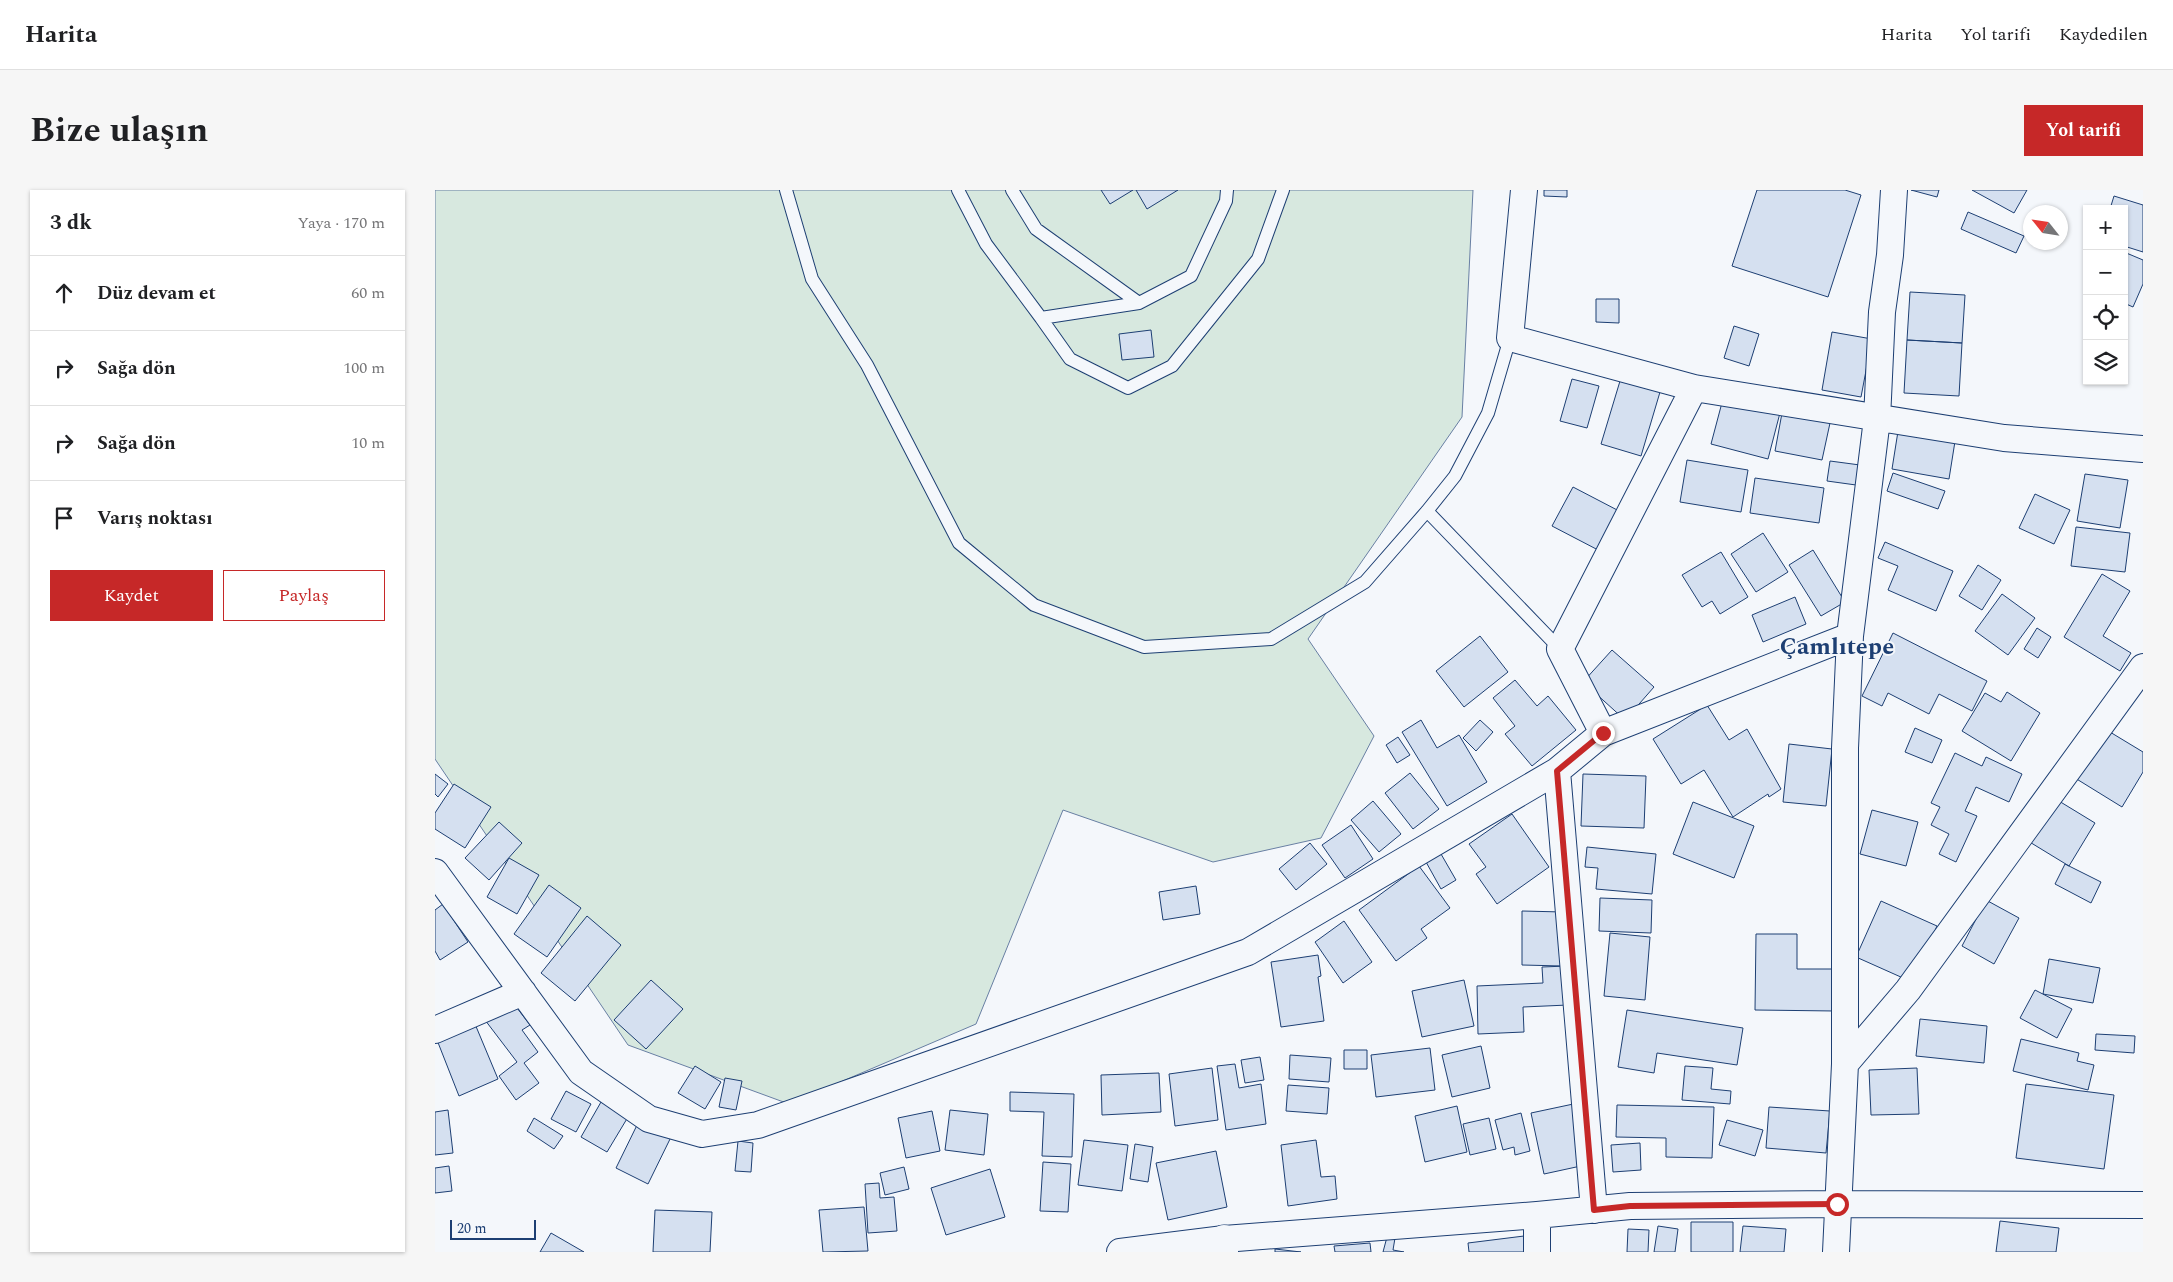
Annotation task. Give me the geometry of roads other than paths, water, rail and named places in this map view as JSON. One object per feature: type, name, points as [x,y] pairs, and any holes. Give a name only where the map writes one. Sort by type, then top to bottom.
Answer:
[{"type":"street","points":[[1524,190],[1510,338],[1693,388],[2004,438],[2143,449]]},
{"type":"street","points":[[1836,1252],[1845,1064],[1845,748],[1849,636],[1877,419],[1882,312],[1891,255],[1894,190]]},
{"type":"street","points":[[1603,733],[1560,649],[1693,388]]},
{"type":"street","points":[[435,872],[581,1072],[649,1119],[702,1134],[758,1125],[1248,952],[1557,771],[1603,733],[1849,636]]},
{"type":"street","points":[[1845,1064],[1907,990],[2143,667]]},
{"type":"street","points":[[1557,771],[1594,1210]]},
{"type":"street","points":[[435,1030],[523,992]]},
{"type":"street","points":[[1120,1252],[1224,1246],[1630,1206],[1837,1204],[2143,1205]]},
{"type":"street","points":[[1537,1216],[1537,1252]]},
{"type":"lane","points":[[787,190],[812,279],[867,365],[959,543],[1034,605],[1144,647],[1271,639],[1365,582],[1455,476],[1488,413],[1510,338]]},
{"type":"lane","points":[[958,190],[986,244],[1070,359],[1128,388],[1172,366],[1258,259],[1283,190]]},
{"type":"lane","points":[[1012,190],[1036,229],[1139,303]]},
{"type":"lane","points":[[1041,318],[1139,303],[1191,276],[1226,201],[1227,190]]},
{"type":"lane","points":[[1427,511],[1560,649]]},
{"type":"district","name":"Çamlıtepe","points":[[1837,646]]}]
